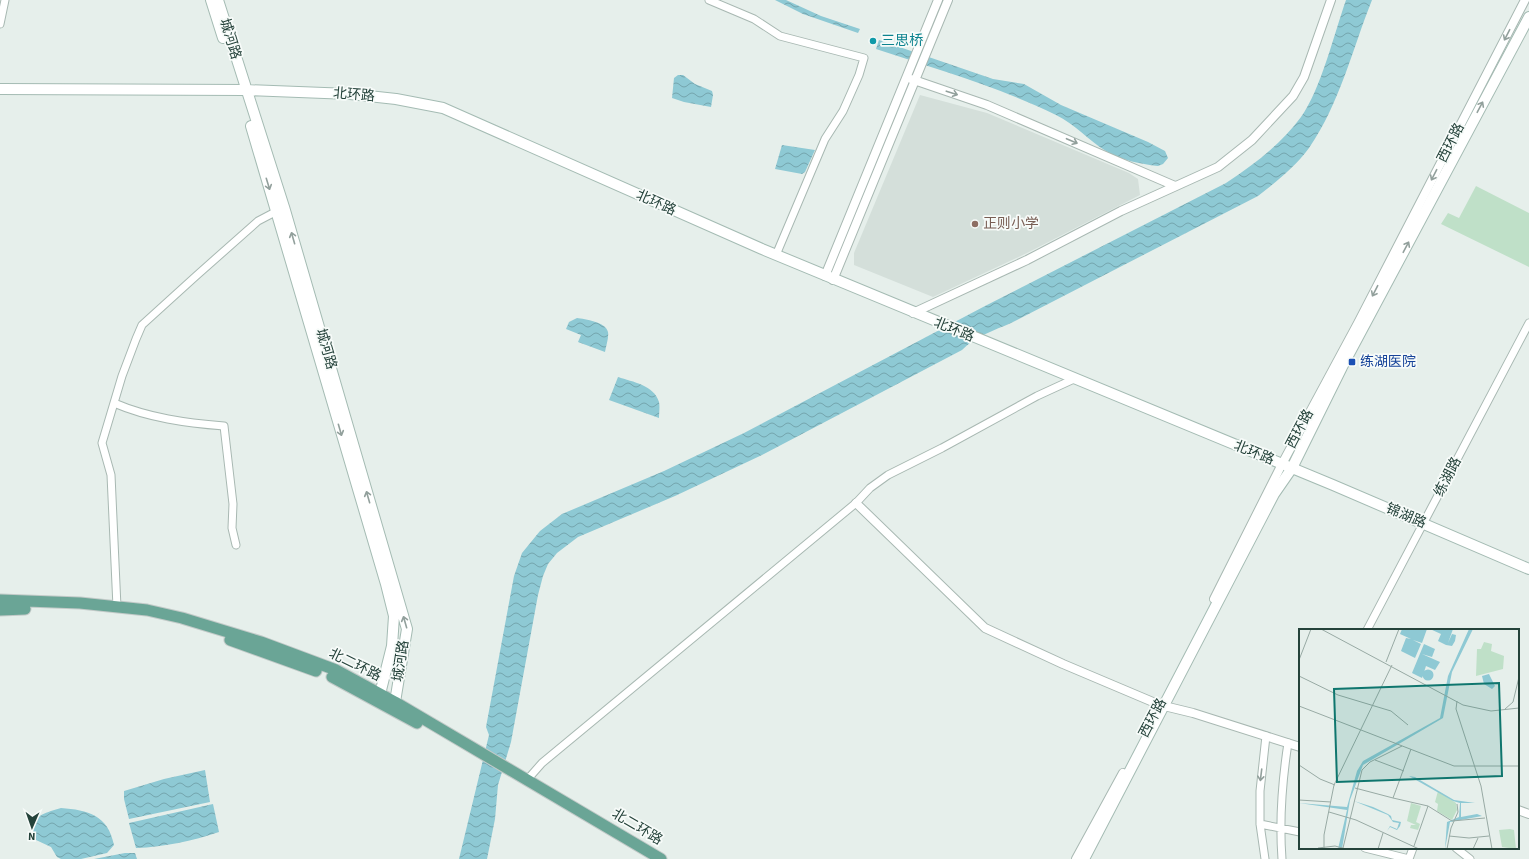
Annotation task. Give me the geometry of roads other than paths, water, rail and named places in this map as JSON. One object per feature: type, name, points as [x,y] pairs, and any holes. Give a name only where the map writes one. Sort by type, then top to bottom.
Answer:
[{"type":"main road","name":"城河路","points":[[211,0],[243,90]]},
{"type":"main road","name":"城河路","points":[[218,0],[243,90],[407,629],[395,702]]},
{"type":"main road","name":"西环路","points":[[1084,859],[1274,494],[1292,468],[1342,367],[1529,17]]},
{"type":"main road","name":"北环路","points":[[0,89],[243,90],[350,94],[396,99],[443,108],[829,278],[928,320],[1001,348],[1282,464]]},
{"type":"main road","name":"城河路","points":[[280,209],[394,616],[392,646],[380,694]]},
{"type":"main road","name":"锦湖路","points":[[1282,464],[1529,569]]},
{"type":"main road","name":"北二环路","points":[[0,600],[80,603],[147,610],[182,618],[261,642],[336,670],[395,702],[646,859]]},
{"type":"main road","name":"北二环路","points":[[0,610],[79,610],[146,618],[180,624],[260,650],[334,678],[476,754]]},
{"type":"main road","name":"北二环路","points":[[514,777],[527,780],[661,859]]},
{"type":"street","points":[[0,24],[5,0]]},
{"type":"street","points":[[709,0],[754,19],[780,36],[864,58],[859,75],[843,110],[824,139],[776,255]]},
{"type":"street","points":[[829,278],[906,77],[938,0]]},
{"type":"street","points":[[829,278],[915,81],[948,0]]},
{"type":"street","points":[[913,313],[1027,260],[1175,186],[1218,167],[1252,140],[1293,96],[1304,77],[1330,0]]},
{"type":"street","name":"西环路","points":[[1076,859],[1163,706],[1282,464],[1358,323],[1525,0]]},
{"type":"street","points":[[906,77],[986,105],[1175,186]]},
{"type":"street","points":[[117,607],[111,475],[102,443],[122,376],[142,325],[258,221],[280,209]]},
{"type":"street","name":"练湖路","points":[[1368,629],[1529,323]]},
{"type":"street","points":[[527,780],[542,763],[856,503],[870,488],[888,475],[942,448],[1037,396],[1074,379]]},
{"type":"street","points":[[114,403],[139,413],[197,424],[224,426],[234,504],[232,528],[236,545]]},
{"type":"street","points":[[856,503],[985,628],[1056,661],[1163,706],[1193,713],[1299,747]]},
{"type":"street","points":[[1265,859],[1260,824],[1260,791],[1266,736]]},
{"type":"street","points":[[1282,859],[1280,827],[1282,788],[1288,743]]},
{"type":"street","points":[[1519,810],[1529,814]]},
{"type":"street","points":[[1260,824],[1299,832]]},
{"type":"street","points":[[1369,849],[1409,859],[1413,849]]},
{"type":"street","points":[[1457,849],[1470,859]]},
{"type":"water","points":[[775,0],[786,0],[821,16],[860,29],[858,33],[803,14]]},
{"type":"water","points":[[1346,0],[1372,0],[1345,76],[1329,113],[1320,131],[1304,155],[1285,174],[1258,196],[1011,323],[972,341],[962,350],[762,455],[675,496],[578,537],[557,553],[548,564],[538,595],[511,742],[498,785],[495,819],[487,859],[459,859],[489,735],[486,727],[514,576],[522,553],[540,531],[562,514],[664,471],[744,433],[985,306],[1226,183],[1247,169],[1276,145],[1301,117],[1315,92],[1321,77]]},
{"type":"water","points":[[879,40],[993,79],[1024,84],[1061,105],[1148,142],[1165,151],[1168,158],[1163,164],[1158,166],[1138,163],[1118,157],[1099,147],[1069,123],[1056,115],[990,87],[876,49]]},
{"type":"water","points":[[678,75],[683,75],[695,84],[712,91],[713,95],[711,107],[672,98],[674,78]]},
{"type":"water","points":[[782,145],[815,150],[805,172],[802,174],[775,169]]},
{"type":"water","points":[[577,318],[599,323],[606,329],[608,332],[608,337],[605,352],[578,342],[581,335],[566,329],[569,322]]},
{"type":"water","points":[[618,377],[642,385],[653,392],[659,402],[659,418],[609,400]]},
{"type":"water","points":[[205,770],[210,802],[129,819],[124,799],[124,791],[164,779]]},
{"type":"water","points":[[213,804],[219,832],[178,843],[136,848],[129,823]]},
{"type":"water","points":[[61,808],[80,810],[95,816],[107,827],[114,845],[107,853],[81,859],[61,859],[57,857],[51,847],[36,840],[33,826],[38,817]]},
{"type":"water","points":[[125,853],[135,853],[137,859],[94,859]]},
{"type":"place","name":"三思桥","points":[[873,41]]},
{"type":"place","name":"正则小学","points":[[975,224]]},
{"type":"place","name":"练湖医院","points":[[1352,362]]}]
